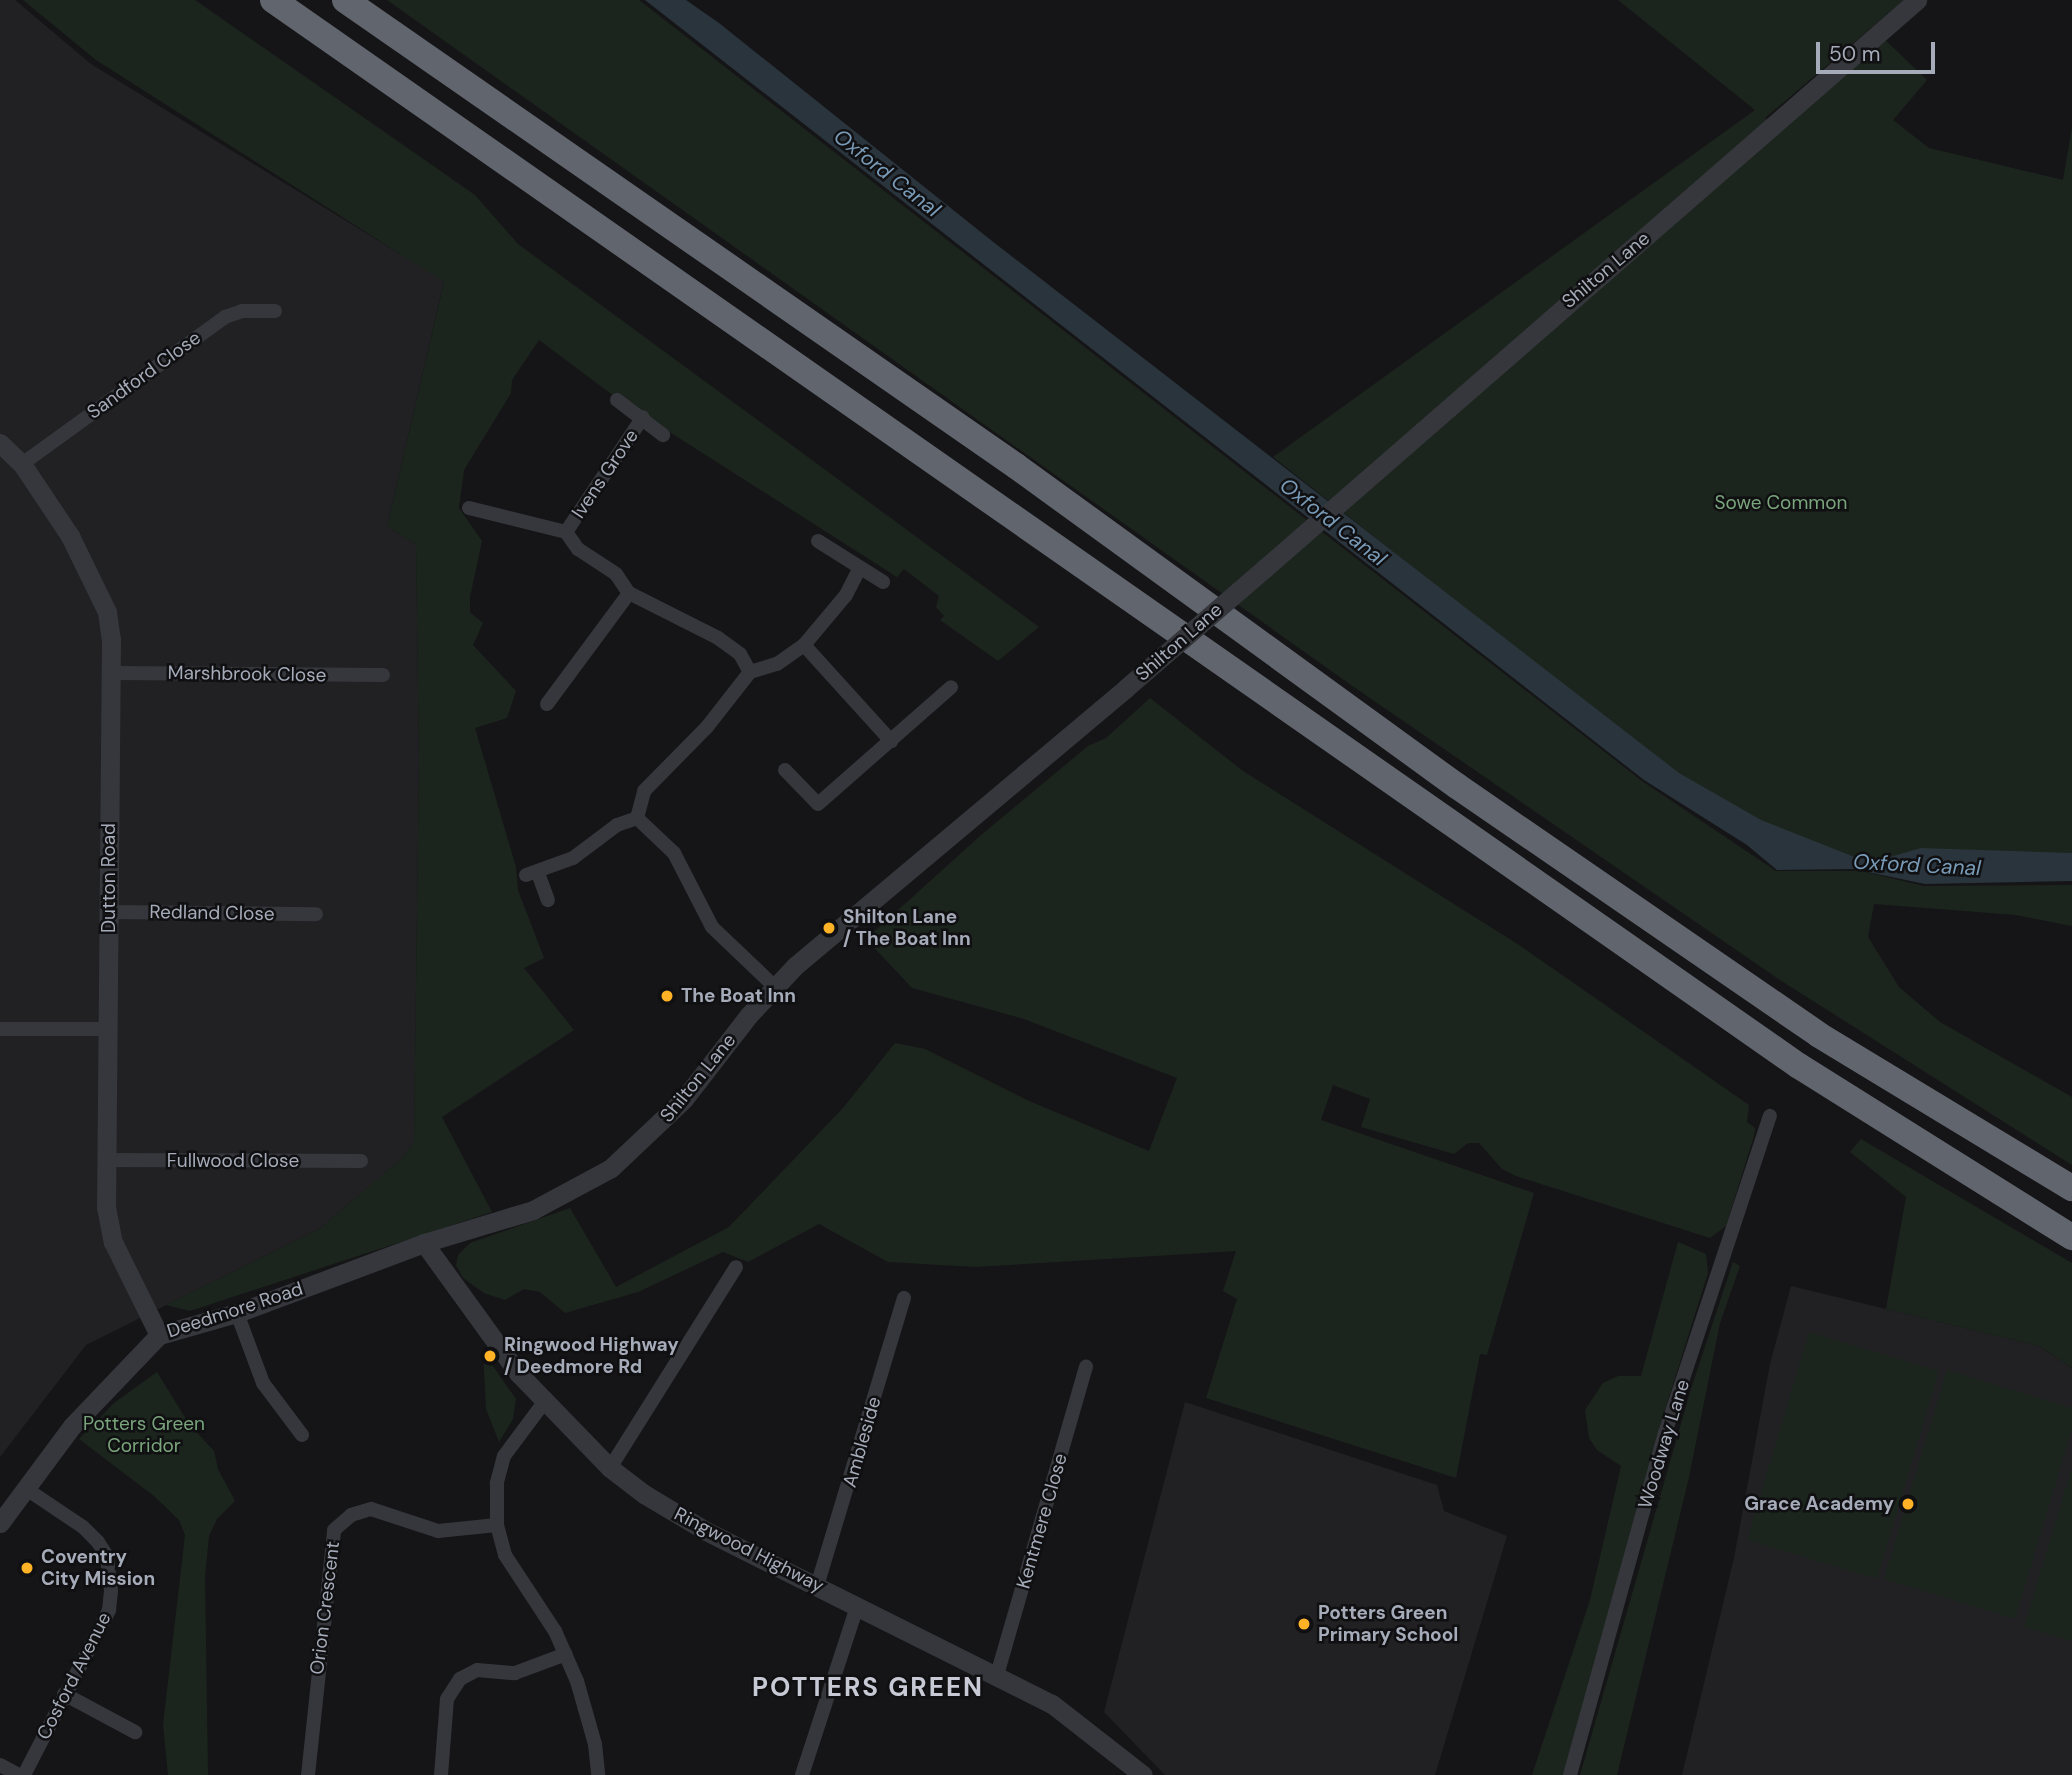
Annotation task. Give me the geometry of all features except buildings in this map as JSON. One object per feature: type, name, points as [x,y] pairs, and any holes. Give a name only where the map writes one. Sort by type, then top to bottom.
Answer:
[{"type":"highway","points":[[273,0],[1765,1042],[2072,1237]]},
{"type":"highway","points":[[345,0],[1016,466],[1457,786],[1819,1035],[2072,1188]]},
{"type":"street","name":"Shilton Lane","points":[[424,1243],[533,1210],[611,1168],[684,1099],[775,987],[1354,492],[1465,390],[1917,0]]},
{"type":"street","name":"Sandford Close","points":[[22,464],[225,317],[242,311],[275,311]]},
{"type":"street","name":"Ivens Grove","points":[[617,400],[643,417],[663,435]]},
{"type":"street","name":"Ivens Grove","points":[[566,532],[643,417]]},
{"type":"street","name":"Dutton Road","points":[[0,443],[22,464],[70,536],[103,601],[111,639],[106,1207],[113,1242],[159,1335]]},
{"type":"street","points":[[469,508],[566,532],[578,549],[616,574],[629,593],[718,638],[740,654],[750,672]]},
{"type":"street","points":[[818,541],[883,582]]},
{"type":"street","points":[[637,818],[639,797],[707,727],[750,672],[778,664],[804,645],[846,596],[860,568]]},
{"type":"street","points":[[547,704],[629,593]]},
{"type":"street","points":[[804,645],[891,741]]},
{"type":"street","name":"Marshbrook Close","points":[[111,673],[383,675]]},
{"type":"street","points":[[785,770],[818,804],[951,687]]},
{"type":"street","points":[[548,900],[532,874],[573,858],[617,825],[637,818]]},
{"type":"street","points":[[637,818],[674,853],[712,927],[775,987]]},
{"type":"street","name":"Redland Close","points":[[109,912],[316,914]]},
{"type":"street","points":[[0,1029],[108,1029]]},
{"type":"street","name":"Woodway Lane","points":[[1570,1775],[1665,1433],[1770,1116]]},
{"type":"street","name":"Fullwood Close","points":[[105,1160],[361,1161]]},
{"type":"street","name":"Deedmore Road","points":[[0,1523],[72,1426],[159,1335],[237,1312],[424,1243]]},
{"type":"street","name":"Ringwood Highway","points":[[424,1243],[493,1341],[545,1401],[610,1468],[706,1531],[997,1675],[1078,1721],[1143,1775]]},
{"type":"street","points":[[610,1468],[736,1267]]},
{"type":"street","name":"Ambleside","points":[[817,1586],[904,1298]]},
{"type":"street","points":[[237,1312],[263,1383],[302,1435]]},
{"type":"street","name":"Kentmere Close","points":[[997,1675],[1086,1367]]},
{"type":"street","points":[[545,1401],[504,1456],[497,1483],[497,1525],[505,1555],[566,1654],[587,1712],[598,1775]]},
{"type":"street","name":"Cosford Avenue","points":[[0,1765],[21,1775],[109,1609],[111,1572],[98,1542],[83,1527],[25,1488]]},
{"type":"street","name":"Orion Crescent","points":[[308,1775],[334,1530],[351,1515],[371,1509],[438,1531],[497,1525]]},
{"type":"street","points":[[802,1775],[857,1607]]},
{"type":"street","points":[[441,1775],[447,1699],[460,1679],[477,1670],[515,1673],[566,1654]]},
{"type":"street","points":[[64,1694],[135,1732]]},
{"type":"shaded area","points":[[0,0],[15,0],[91,64],[444,281],[387,527],[416,544],[419,760],[414,1141],[402,1158],[319,1229],[86,1345],[0,1457]]},
{"type":"shaded area","name":"Grace Academy","points":[[1791,1286],[2039,1346],[2072,1368],[2072,1775],[1682,1775],[1734,1558],[1770,1364]]},
{"type":"shaded area","name":"Potters Green Primary School","points":[[1185,1402],[1437,1485],[1444,1511],[1507,1536],[1435,1775],[1165,1775],[1104,1712]]},
{"type":"green space","points":[[23,0],[195,0],[475,195],[518,244],[1039,627],[998,661],[940,620],[944,616],[936,607],[939,596],[904,569],[897,577],[618,399],[539,340],[512,380],[511,393],[464,470],[459,508],[482,541],[470,597],[470,612],[483,623],[473,645],[516,691],[507,718],[475,728],[516,867],[518,890],[544,958],[524,968],[574,1030],[442,1117],[492,1212],[190,1311],[166,1305],[319,1229],[402,1158],[414,1141],[419,760],[416,544],[387,527],[444,282],[96,60]]},
{"type":"green space","points":[[387,0],[639,0],[1642,781],[1776,871],[1861,871],[1924,886],[2072,885],[2072,926],[2016,915],[1874,904],[1868,937],[1899,987],[1940,1022],[2072,1097],[2072,1165],[1780,980],[1351,685]]},
{"type":"green space","name":"Sowe Common","points":[[1618,0],[1904,0],[1765,118],[1773,127],[1879,34],[1927,80],[1893,120],[1929,148],[2063,180],[2072,127],[2072,868],[1888,868],[1746,830],[1273,457],[1755,110]]},
{"type":"green space","points":[[1150,698],[1243,771],[1519,945],[1749,1105],[1747,1122],[1755,1128],[1754,1136],[1726,1226],[1710,1238],[1516,1176],[1502,1169],[1479,1143],[1468,1143],[1454,1154],[1361,1127],[1370,1099],[1333,1085],[1321,1120],[1534,1193],[1487,1355],[1480,1354],[1456,1478],[1206,1398],[1237,1299],[1223,1291],[1236,1251],[976,1267],[888,1262],[819,1224],[748,1262],[723,1252],[638,1292],[565,1313],[540,1292],[524,1289],[505,1300],[484,1293],[463,1278],[456,1265],[458,1255],[470,1243],[570,1208],[616,1287],[729,1227],[843,1108],[895,1043],[925,1049],[1029,1101],[1149,1151],[1177,1078],[1024,1019],[912,988],[866,939],[980,836],[1088,746],[1106,738]]},
{"type":"green space","points":[[1861,1139],[2072,1263],[2072,1368],[2039,1346],[1886,1309],[1906,1197],[1850,1152]]},
{"type":"green space","points":[[1678,1242],[1706,1254],[1708,1273],[1657,1435],[1564,1775],[1532,1775],[1590,1600],[1621,1466],[1597,1450],[1589,1438],[1585,1410],[1603,1383],[1618,1376],[1641,1376]]},
{"type":"green space","points":[[1733,1262],[1740,1266],[1720,1323],[1689,1477],[1617,1775],[1580,1775],[1691,1389]]},
{"type":"green space","points":[[1809,1332],[1939,1371],[1877,1579],[1747,1540]]},
{"type":"green space","points":[[483,1352],[516,1399],[513,1419],[499,1442],[486,1409]]},
{"type":"green space","points":[[1947,1370],[2072,1408],[2072,1429],[2015,1619],[1884,1579]]},
{"type":"green space","name":"Potters Green Corridor","points":[[157,1372],[189,1424],[214,1451],[218,1469],[235,1501],[217,1519],[209,1536],[205,1577],[208,1775],[168,1775],[163,1725],[185,1535],[179,1520],[154,1496],[79,1439],[114,1403]]},
{"type":"green space","points":[[2072,1467],[2072,1641],[2024,1627]]},
{"type":"water","name":"Oxford Canal","points":[[645,0],[686,0],[719,23],[992,241],[1679,773],[1761,820],[1857,858],[1883,859],[1921,848],[2072,853],[2072,881],[1925,884],[1853,869],[1777,870],[1747,845],[1644,780]]},
{"type":"place","name":"Shilton Lane / The Boat Inn","points":[[829,928]]},
{"type":"place","name":"The Boat Inn","points":[[667,996]]},
{"type":"place","name":"Ringwood Highway / Deedmore Rd","points":[[490,1356]]},
{"type":"place","name":"Grace Academy","points":[[1908,1504]]},
{"type":"place","name":"Coventry City Mission","points":[[27,1568]]},
{"type":"place","name":"Potters Green Primary School","points":[[1304,1624]]},
{"type":"district","name":"POTTERS GREEN","points":[[868,1688]]}]
